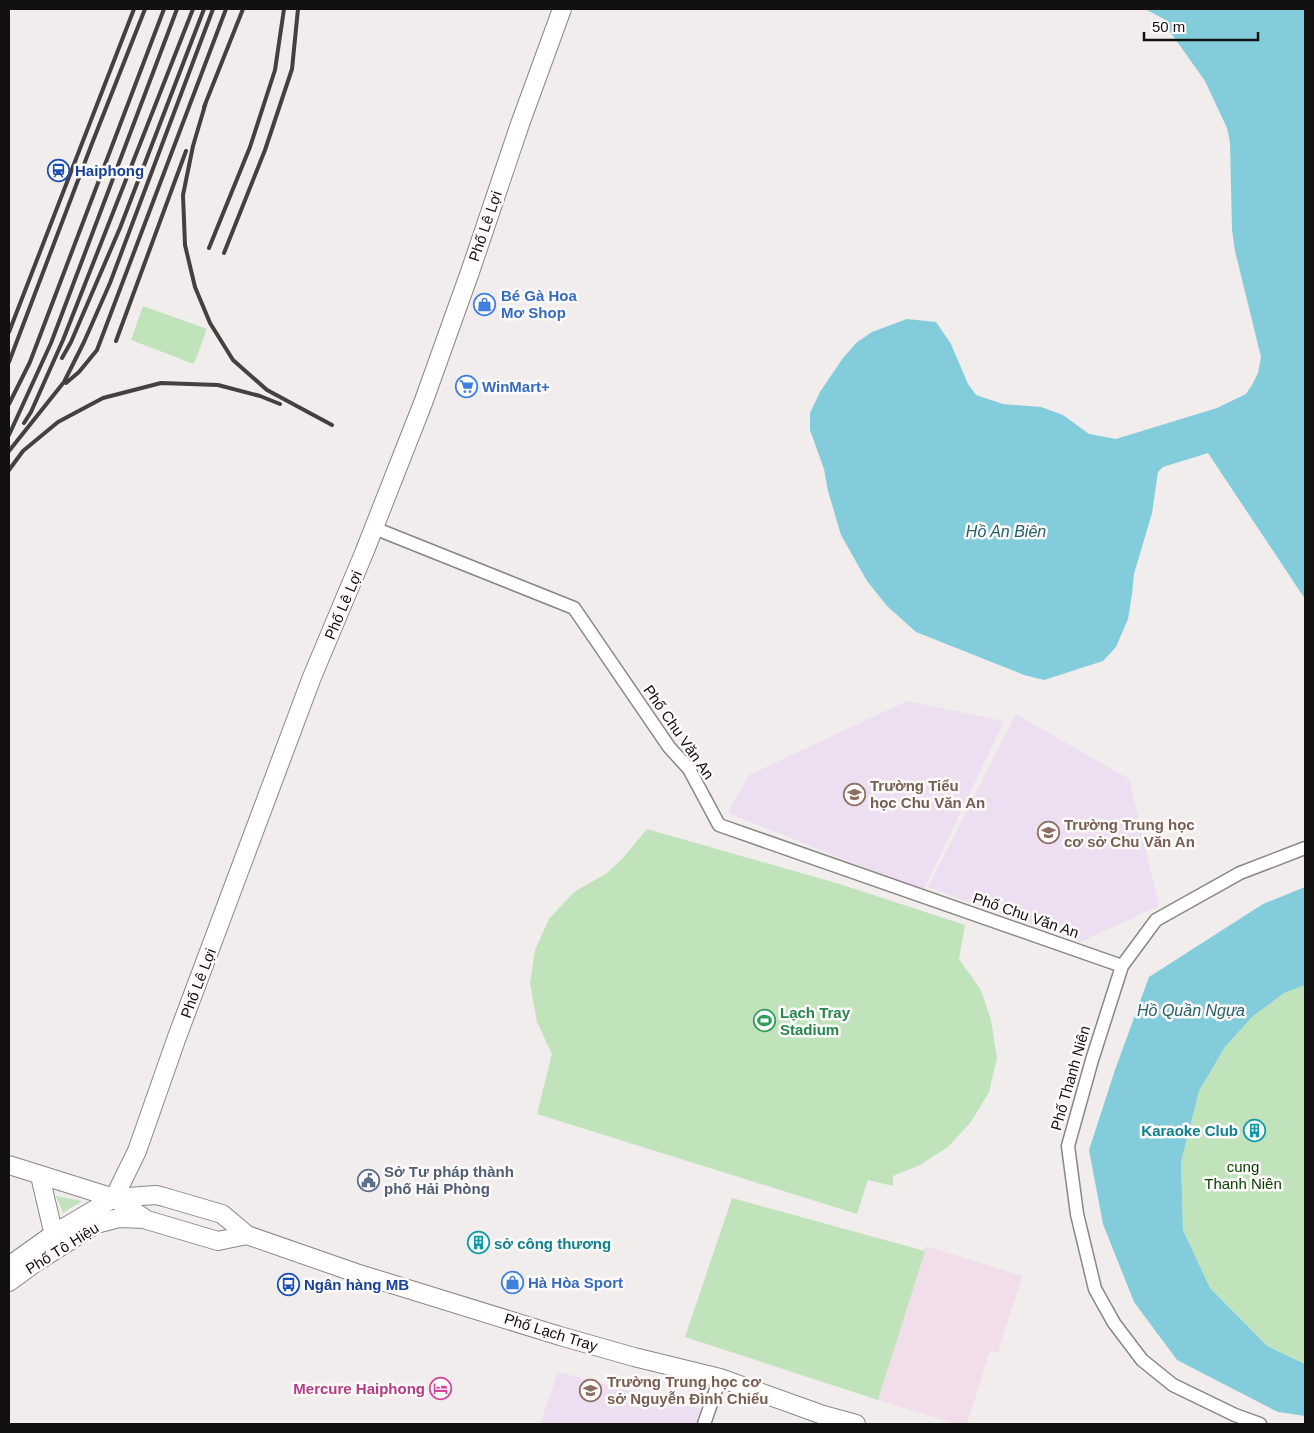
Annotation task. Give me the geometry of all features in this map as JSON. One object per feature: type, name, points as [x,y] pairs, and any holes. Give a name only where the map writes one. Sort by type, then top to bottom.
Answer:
[{"type":"main road","name":"Phố Lê Lợi","points":[[114,1198],[137,1150],[180,1029],[312,678],[374,528],[429,386],[538,72],[562,9]]},
{"type":"main road","points":[[9,1165],[114,1198],[148,1220],[218,1241],[247,1235]]},
{"type":"main road","points":[[40,1176],[56,1241]]},
{"type":"main road","name":"Phố Lạch Tray","points":[[114,1198],[156,1195],[222,1214],[247,1235],[356,1273],[634,1357],[720,1378],[823,1415],[856,1424]]},
{"type":"main road","name":"Phố Tô Hiệu","points":[[9,1282],[56,1241],[114,1198]]},
{"type":"main road","name":"Phố Tô Hiệu","points":[[9,1266],[56,1241],[96,1224],[119,1218],[148,1220]]},
{"type":"street","name":"Phố Chu Văn An","points":[[374,528],[574,608],[669,746],[689,769],[719,825],[1122,966]]},
{"type":"street","name":"Phố Thanh Niên","points":[[1260,1424],[1232,1420],[1173,1385],[1142,1360],[1114,1323],[1095,1289],[1077,1214],[1068,1146],[1092,1060],[1122,966],[1156,920],[1240,873],[1305,848]]},
{"type":"street","points":[[704,1424],[720,1378]]},
{"type":"shaded area","name":"Trường Tiểu học Chu Văn An","points":[[907,701],[1004,721],[923,891],[728,813],[749,775]]},
{"type":"shaded area","name":"Trường Trung học cơ sở Chu Văn An","points":[[1016,714],[1129,779],[1159,906],[1080,942],[928,887]]},
{"type":"shaded area","points":[[926,1246],[1022,1276],[998,1353],[990,1351],[967,1424],[957,1424],[878,1400]]},
{"type":"shaded area","name":"Trường Trung học cơ sở Nguyễn Đình Chiểu","points":[[558,1372],[701,1409],[697,1424],[540,1424]]},
{"type":"green space","points":[[143,306],[207,329],[194,364],[131,340]]},
{"type":"green space","name":"Lạch Tray Stadium","points":[[647,829],[843,885],[965,925],[959,959],[981,990],[991,1020],[997,1058],[989,1092],[971,1122],[948,1147],[920,1165],[893,1176],[893,1186],[868,1180],[857,1214],[537,1114],[552,1054],[537,1022],[530,983],[535,950],[549,919],[574,892],[607,873],[622,859]]},
{"type":"green space","name":"cung Thanh Niên","points":[[1305,985],[1305,1364],[1267,1346],[1210,1288],[1183,1230],[1181,1162],[1199,1091],[1225,1047],[1252,1017],[1284,993]]},
{"type":"green space","points":[[56,1196],[82,1201],[63,1213]]},
{"type":"green space","points":[[732,1198],[925,1251],[878,1400],[685,1337]]},
{"type":"water","name":"Hồ An Biên","points":[[1145,9],[1305,9],[1305,599],[1208,453],[1163,467],[1158,472],[1152,513],[1134,574],[1128,619],[1116,647],[1103,661],[1044,680],[1024,675],[916,632],[887,606],[867,581],[841,535],[828,491],[824,469],[810,430],[810,413],[820,392],[843,358],[856,343],[872,332],[907,319],[936,322],[951,344],[968,384],[976,395],[1003,404],[1041,407],[1063,415],[1089,434],[1116,439],[1217,408],[1246,394],[1258,373],[1261,357],[1235,251],[1232,230],[1230,142],[1227,128],[1205,81],[1171,33],[1164,19]]},
{"type":"water","name":"Hồ Quần Ngựa","points":[[1305,887],[1305,985],[1284,993],[1252,1017],[1225,1047],[1199,1091],[1181,1162],[1183,1230],[1210,1288],[1267,1346],[1305,1364],[1305,1416],[1278,1412],[1177,1360],[1134,1302],[1103,1224],[1089,1150],[1115,1070],[1149,977],[1263,904]]},
{"type":"railway","points":[[9,332],[134,9]]},
{"type":"railway","points":[[9,362],[145,9]]},
{"type":"railway","points":[[9,404],[30,362],[164,9]]},
{"type":"railway","points":[[9,435],[51,343],[177,9]]},
{"type":"railway","points":[[24,423],[31,412],[63,340],[193,9]]},
{"type":"railway","points":[[62,358],[71,342],[120,228],[204,9]]},
{"type":"railway","points":[[9,451],[64,382],[84,342],[110,283],[213,9]]},
{"type":"railway","points":[[66,383],[79,372],[97,350],[226,9]]},
{"type":"railway","points":[[204,107],[243,9]]},
{"type":"railway","points":[[209,248],[250,147],[275,70],[284,9]]},
{"type":"railway","points":[[224,253],[265,150],[292,69],[298,9]]},
{"type":"railway","points":[[206,102],[193,146],[183,195],[185,245],[195,287],[210,323],[233,360],[267,390],[332,425]]},
{"type":"railway","points":[[116,341],[186,151]]},
{"type":"railway","points":[[9,470],[23,451],[58,422],[103,398],[161,383],[218,385],[260,396],[280,404]]},
{"type":"place","name":"Haiphong","points":[[59,170]]},
{"type":"place","name":"Bé Gà Hoa Mơ Shop","points":[[485,304]]},
{"type":"place","name":"WinMart+","points":[[466,386]]},
{"type":"place","name":"Trường Tiểu học Chu Văn An","points":[[854,794]]},
{"type":"place","name":"Trường Trung học cơ sở Chu Văn An","points":[[1048,833]]},
{"type":"place","name":"Lạch Tray Stadium","points":[[764,1021]]},
{"type":"place","name":"Karaoke Club","points":[[1254,1130]]},
{"type":"place","name":"Sở Tư pháp thành phố Hải Phòng","points":[[368,1180]]},
{"type":"place","name":"sở công thương","points":[[478,1243]]},
{"type":"place","name":"Hà Hòa Sport","points":[[512,1282]]},
{"type":"place","name":"Ngân hàng MB","points":[[288,1284]]},
{"type":"place","name":"Mercure Haiphong","points":[[441,1388]]},
{"type":"place","name":"Trường Trung học cơ sở Nguyễn Đình Chiểu","points":[[591,1390]]}]
